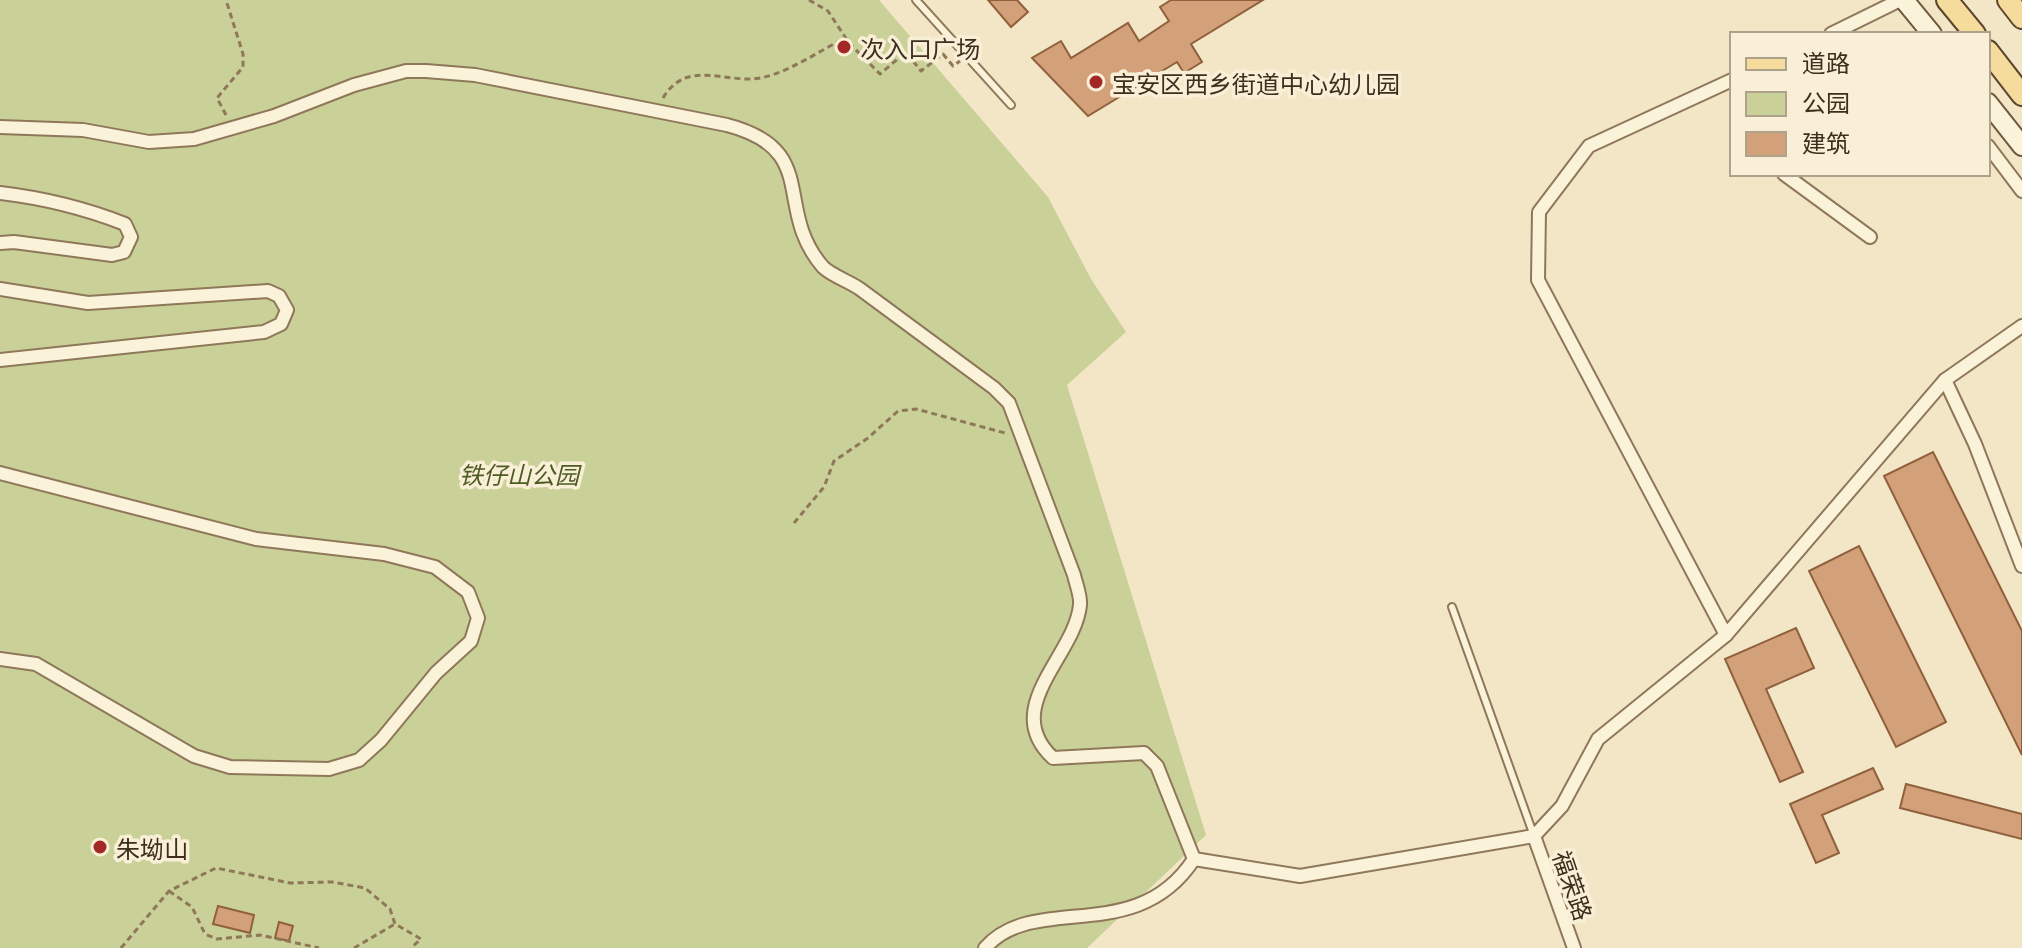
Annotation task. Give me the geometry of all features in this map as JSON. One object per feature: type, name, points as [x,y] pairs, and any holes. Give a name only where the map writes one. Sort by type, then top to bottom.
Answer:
[{"type":"main road","points":[[1902,0],[1930,32]]},
{"type":"main road","points":[[1947,0],[1973,32]]},
{"type":"main road","points":[[2008,0],[2022,18]]},
{"type":"main road","points":[[1990,54],[2022,95]]},
{"type":"main road","points":[[1990,106],[2022,146]]},
{"type":"street","points":[[1835,32],[1902,0]]},
{"type":"street","points":[[0,127],[83,130],[149,142],[194,139],[354,85],[406,71],[426,71],[475,75],[753,132],[776,147],[784,158],[805,239],[825,269],[854,285],[994,388],[1009,403],[1074,575],[1080,604],[1070,636],[1043,680],[1034,715],[1040,746],[1053,758],[1144,753],[1157,766],[1194,859],[1182,884],[1162,907],[1143,917]]},
{"type":"street","points":[[1726,635],[1538,280],[1539,212],[1589,146],[1730,81]]},
{"type":"street","points":[[1990,149],[2022,191]]},
{"type":"street","points":[[1787,176],[1870,237]]},
{"type":"street","points":[[0,193],[49,199],[109,218],[125,224],[131,237],[124,252],[112,255],[14,242],[0,243]]},
{"type":"street","points":[[0,289],[88,303],[268,291],[279,296],[287,310],[281,324],[264,332],[0,360]]},
{"type":"street","points":[[1194,859],[1300,876],[1534,836],[1562,806],[1598,739],[1726,635],[1945,380],[2022,326]]},
{"type":"street","points":[[1945,380],[1975,444],[2022,566]]},
{"type":"street","points":[[0,473],[256,539],[384,554],[435,567],[468,592],[478,618],[471,641],[436,673],[381,740],[359,760],[329,769],[230,767],[194,756],[36,664],[0,659]]},
{"type":"street","name":"福荣路","points":[[1534,836],[1574,948]]},
{"type":"street","points":[[985,948],[992,940],[1015,930],[1121,924]]},
{"type":"lane","points":[[916,0],[1011,105]]},
{"type":"lane","points":[[1452,607],[1534,836]]},
{"type":"path","points":[[226,0],[243,54],[243,67],[217,98],[231,126]]},
{"type":"path","points":[[809,0],[828,11],[845,38],[880,74],[906,52],[921,71],[943,54],[953,66],[966,56]]},
{"type":"path","points":[[656,112],[666,94],[690,76],[705,73],[760,78],[845,38]]},
{"type":"path","points":[[794,523],[824,487],[834,461],[868,438],[898,411],[916,409],[966,425],[1021,435]]},
{"type":"path","points":[[121,948],[143,926],[169,891],[216,868],[290,883],[332,882],[365,888],[390,909],[395,924],[421,939],[411,948]]},
{"type":"path","points":[[169,891],[192,907],[205,934],[217,939],[260,935],[319,948]]},
{"type":"path","points":[[354,948],[395,924]]},
{"type":"green space","name":"铁仔山公园","points":[[0,0],[879,0],[1048,197],[1091,279],[1126,332],[1067,385],[1206,835],[1087,948],[0,948]]},
{"type":"building","points":[[988,0],[1017,0],[1028,12],[1011,27]]},
{"type":"building","points":[[1171,0],[1263,0],[1191,44],[1202,62],[1184,73],[1177,62],[1088,116],[1032,58],[1061,41],[1071,58],[1128,23],[1139,41],[1169,21],[1160,7]]},
{"type":"building","points":[[1933,452],[2022,631],[2022,755],[1884,476]]},
{"type":"building","points":[[1859,546],[1946,722],[1896,747],[1809,571]]},
{"type":"building","points":[[1796,628],[1814,668],[1766,689],[1803,772],[1780,782],[1725,659]]},
{"type":"building","points":[[1873,768],[1883,789],[1822,815],[1839,853],[1816,863],[1790,804]]},
{"type":"building","points":[[1906,784],[2022,814],[2022,839],[1900,808]]},
{"type":"building","points":[[218,906],[254,915],[250,933],[213,924]]},
{"type":"building","points":[[279,922],[293,926],[289,941],[275,938]]},
{"type":"place","name":"次入口广场","points":[[844,47]]},
{"type":"place","name":"宝安区西乡街道中心幼儿园","points":[[1096,82]]},
{"type":"place","name":"朱坳山","points":[[100,847]]}]
